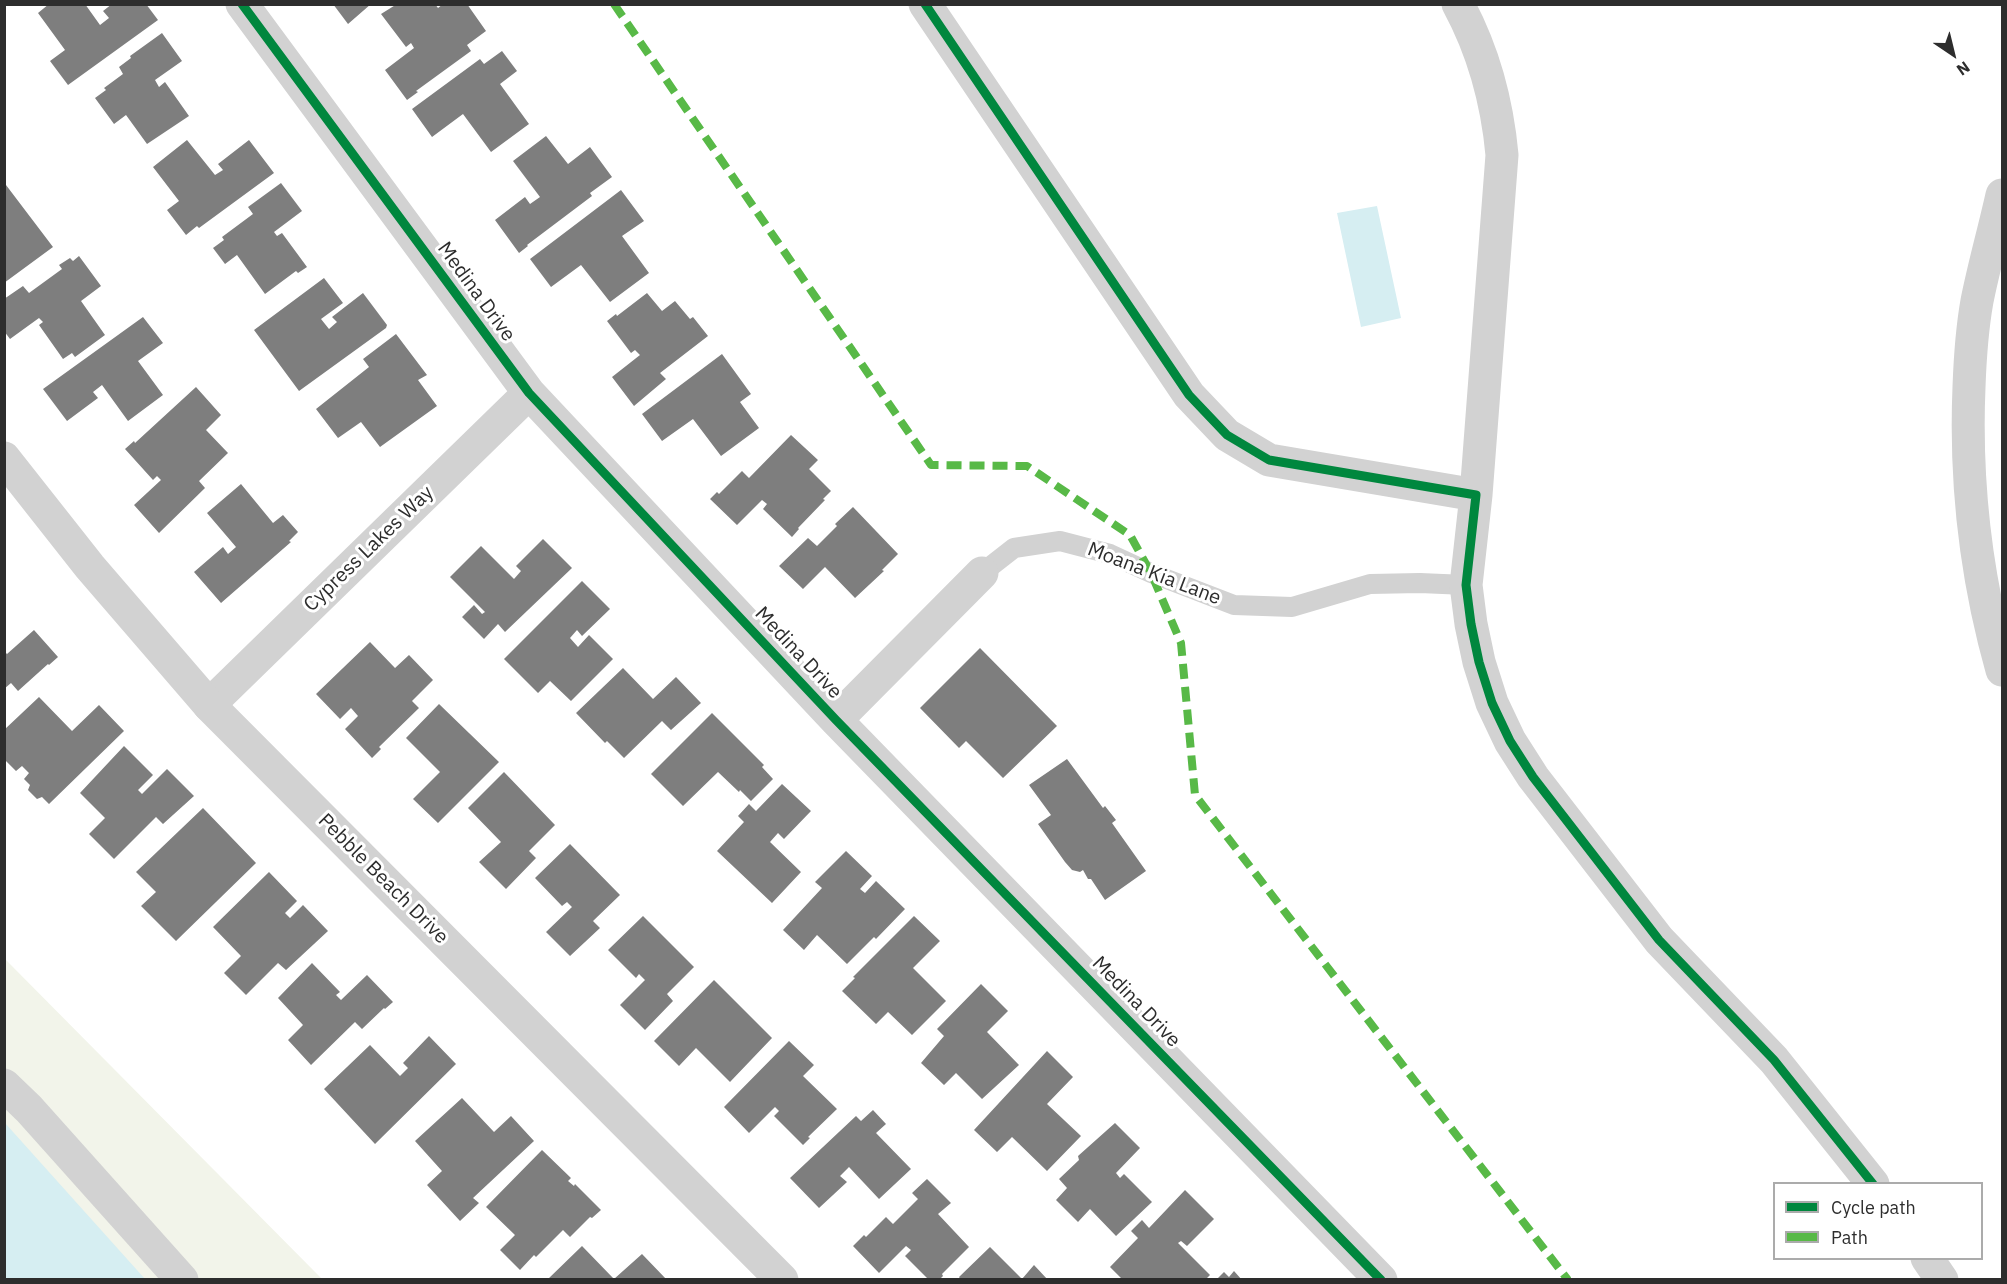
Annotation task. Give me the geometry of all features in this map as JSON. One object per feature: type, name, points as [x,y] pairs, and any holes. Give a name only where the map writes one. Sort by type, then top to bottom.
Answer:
[{"type":"street","name":"Medina Drive","points":[[242,4],[529,393],[836,720],[1381,1280]]},
{"type":"street","points":[[925,4],[1189,395],[1227,435],[1269,460],[1476,495]]},
{"type":"street","points":[[1458,4],[1472,30],[1487,70],[1499,123],[1502,155],[1476,495],[1466,585],[1471,624],[1485,683],[1510,741],[1533,777],[1659,940],[1774,1060],[1871,1182]]},
{"type":"street","points":[[2002,195],[1977,302],[1970,359],[1968,416],[1973,530],[1982,587],[2002,670]]},
{"type":"street","name":"Cypress Lakes Way","points":[[209,705],[529,393]]},
{"type":"street","name":"Pebble Beach Drive","points":[[4,458],[90,567],[209,705],[782,1280]]},
{"type":"street","name":"Moana Kia Lane","points":[[836,720],[982,573]]},
{"type":"street","points":[[4,1085],[29,1109],[182,1280]]},
{"type":"street","points":[[1929,1260],[1942,1280]]},
{"type":"lane","name":"Moana Kia Lane","points":[[982,573],[1014,548],[1060,541],[1110,554],[1151,573],[1234,605],[1292,607],[1370,584],[1466,585]]},
{"type":"shaded area","points":[[5,959],[322,1279],[5,1279]]},
{"type":"water","points":[[1377,206],[1401,318],[1361,327],[1337,213]]},
{"type":"water","points":[[5,1123],[145,1279],[5,1279]]},
{"type":"building","points":[[49,4],[85,4],[100,25],[109,18],[103,11],[112,4],[146,4],[158,20],[68,85],[50,61],[65,50],[38,13]]},
{"type":"building","points":[[333,4],[371,4],[348,24]]},
{"type":"building","points":[[397,4],[435,4],[438,8],[443,4],[467,4],[486,31],[467,45],[471,51],[407,100],[385,70],[414,48],[411,43],[406,47],[381,14]]},
{"type":"building","points":[[162,33],[182,61],[155,80],[159,87],[165,82],[189,116],[147,144],[126,115],[114,124],[95,98],[123,74],[119,67],[131,58],[130,56]]},
{"type":"building","points":[[502,51],[517,71],[500,84],[529,124],[491,152],[463,114],[432,137],[412,109],[480,59],[484,64]]},
{"type":"building","points":[[546,136],[568,164],[590,147],[612,177],[590,193],[592,196],[519,253],[495,220],[525,197],[530,204],[540,197],[513,161]]},
{"type":"building","points":[[187,140],[215,175],[223,170],[218,164],[249,140],[274,173],[186,235],[167,210],[179,201],[153,167]]},
{"type":"building","points":[[281,183],[302,211],[274,232],[277,236],[282,233],[307,267],[298,273],[296,271],[265,294],[237,255],[225,264],[213,248],[224,240],[222,237],[253,214],[248,207]]},
{"type":"building","points":[[6,185],[53,247],[4,283],[4,187]]},
{"type":"building","points":[[621,190],[644,221],[622,236],[649,273],[610,302],[581,265],[551,287],[530,259]]},
{"type":"building","points":[[79,256],[101,286],[81,301],[105,335],[75,357],[72,353],[63,359],[39,325],[43,322],[39,318],[10,339],[4,331],[4,299],[23,286],[29,293],[62,269],[59,265],[70,258],[73,261]]},
{"type":"building","points":[[324,278],[343,303],[321,319],[329,329],[337,322],[332,317],[363,293],[387,325],[386,328],[299,391],[254,330]]},
{"type":"building","points":[[647,293],[662,311],[675,301],[690,319],[693,317],[708,336],[660,373],[666,379],[634,406],[612,377],[640,355],[635,350],[631,353],[607,321]]},
{"type":"building","points":[[143,317],[163,343],[138,361],[163,395],[128,421],[102,385],[93,392],[98,398],[67,421],[43,389]]},
{"type":"building","points":[[396,334],[427,375],[418,380],[437,406],[380,447],[361,422],[338,438],[316,409],[369,367],[363,359]]},
{"type":"building","points":[[722,354],[751,394],[740,402],[759,428],[721,456],[693,419],[662,441],[642,414]]},
{"type":"building","points":[[196,387],[221,415],[206,430],[228,453],[199,481],[205,488],[159,533],[134,505],[161,480],[157,476],[153,480],[125,449],[134,441],[135,443]]},
{"type":"building","points":[[791,435],[818,460],[809,469],[831,491],[792,537],[763,509],[767,504],[762,500],[737,525],[710,499],[717,492],[719,494],[742,471],[749,478]]},
{"type":"building","points":[[241,484],[273,523],[283,515],[298,532],[289,541],[291,542],[221,603],[194,572],[223,547],[228,554],[236,547],[207,513]]},
{"type":"building","points":[[853,507],[898,554],[882,570],[884,571],[855,598],[825,567],[803,589],[779,566],[808,538],[817,546]]},
{"type":"building","points":[[543,539],[572,568],[505,632],[498,624],[484,639],[462,617],[474,605],[482,614],[485,612],[450,577],[481,546],[514,579],[521,571],[516,566]]},
{"type":"building","points":[[582,581],[610,609],[582,636],[577,630],[570,638],[578,647],[589,635],[613,659],[571,701],[550,681],[538,693],[504,659]]},
{"type":"building","points":[[34,630],[58,657],[18,691],[11,683],[4,689],[4,651],[7,654]]},
{"type":"building","points":[[370,642],[395,668],[409,655],[433,680],[412,701],[419,708],[379,747],[381,749],[372,758],[345,729],[358,716],[351,708],[340,719],[316,694]]},
{"type":"building","points":[[980,648],[1057,726],[1003,778],[966,741],[959,748],[920,708]]},
{"type":"building","points":[[623,668],[653,699],[676,677],[701,703],[671,730],[662,721],[624,758],[607,741],[605,743],[576,713]]},
{"type":"building","points":[[39,697],[72,731],[99,705],[124,731],[49,804],[42,797],[37,799],[28,790],[30,785],[24,779],[29,773],[22,766],[16,771],[4,759],[4,730]]},
{"type":"building","points":[[439,704],[499,762],[438,823],[413,799],[440,772],[406,738]]},
{"type":"building","points":[[712,713],[764,765],[762,767],[773,779],[751,801],[718,772],[683,806],[651,774]]},
{"type":"building","points":[[124,746],[153,775],[138,790],[142,794],[167,769],[194,796],[163,824],[156,817],[114,859],[89,834],[105,818],[80,793]]},
{"type":"building","points":[[1067,759],[1103,808],[1105,806],[1116,820],[1112,823],[1146,871],[1105,900],[1083,870],[1080,872],[1072,870],[1038,824],[1051,815],[1029,785]]},
{"type":"building","points":[[504,772],[555,825],[529,851],[536,858],[506,889],[479,862],[501,842],[468,808]]},
{"type":"building","points":[[782,784],[811,811],[784,839],[778,833],[770,842],[801,872],[772,903],[717,851],[744,822],[738,816],[749,804],[756,811]]},
{"type":"building","points":[[203,808],[256,863],[176,941],[141,906],[156,892],[136,872]]},
{"type":"building","points":[[570,844],[620,895],[593,921],[600,928],[570,956],[546,932],[572,907],[567,902],[562,906],[535,878]]},
{"type":"building","points":[[846,851],[872,876],[860,889],[865,893],[876,881],[905,909],[876,939],[874,937],[847,964],[817,935],[804,950],[783,930],[822,888],[815,882]]},
{"type":"building","points":[[269,872],[297,901],[285,913],[290,918],[303,905],[328,931],[286,970],[278,963],[246,995],[224,973],[241,956],[213,927]]},
{"type":"building","points":[[643,916],[694,967],[667,994],[673,1001],[645,1030],[620,1005],[645,980],[639,974],[636,978],[608,950]]},
{"type":"building","points":[[914,916],[940,941],[913,968],[946,1001],[912,1035],[888,1012],[876,1024],[842,991]]},
{"type":"building","points":[[312,963],[340,992],[336,995],[341,1000],[367,975],[393,1002],[362,1029],[355,1022],[311,1065],[288,1040],[303,1025],[278,998]]},
{"type":"building","points":[[714,980],[772,1038],[730,1082],[696,1048],[679,1066],[654,1041]]},
{"type":"building","points":[[981,984],[1008,1011],[987,1032],[1019,1065],[982,1099],[956,1073],[944,1085],[921,1063],[944,1036],[937,1029]]},
{"type":"building","points":[[429,1036],[456,1064],[375,1144],[324,1089],[370,1045],[400,1076],[408,1068],[403,1063]]},
{"type":"building","points":[[789,1041],[814,1065],[803,1076],[837,1109],[808,1137],[810,1138],[803,1145],[774,1116],[779,1111],[775,1107],[749,1133],[724,1107]]},
{"type":"building","points":[[1047,1051],[1073,1077],[1047,1104],[1081,1136],[1047,1171],[1012,1137],[997,1152],[974,1130]]},
{"type":"building","points":[[462,1098],[494,1132],[511,1116],[534,1141],[473,1198],[479,1203],[460,1221],[427,1185],[442,1171],[415,1141]]},
{"type":"building","points":[[873,1110],[886,1124],[876,1133],[911,1169],[879,1199],[849,1167],[840,1176],[847,1182],[819,1208],[790,1178],[856,1116],[861,1121]]},
{"type":"building","points":[[1115,1123],[1140,1148],[1116,1173],[1120,1178],[1124,1174],[1152,1202],[1116,1236],[1090,1209],[1078,1222],[1056,1200],[1067,1188],[1059,1179],[1079,1160],[1078,1156]]},
{"type":"building","points":[[542,1150],[571,1178],[568,1181],[574,1186],[575,1184],[601,1210],[592,1218],[590,1217],[570,1237],[563,1230],[520,1270],[500,1250],[515,1235],[486,1207]]},
{"type":"building","points":[[927,1179],[951,1203],[938,1214],[969,1247],[942,1274],[939,1280],[929,1280],[905,1256],[911,1250],[906,1246],[879,1273],[853,1246],[864,1235],[866,1237],[886,1217],[893,1224],[918,1199],[912,1193]]},
{"type":"building","points":[[1185,1190],[1214,1219],[1187,1246],[1181,1241],[1178,1243],[1210,1275],[1205,1280],[1123,1280],[1110,1267],[1138,1238],[1131,1231],[1142,1220],[1149,1228]]},
{"type":"building","points":[[582,1246],[614,1279],[642,1254],[667,1280],[547,1280]]},
{"type":"building","points":[[990,1247],[1022,1279],[1034,1265],[1048,1280],[961,1280],[959,1277]]},
{"type":"building","points":[[1234,1271],[1242,1280],[1216,1280],[1224,1272],[1229,1277]]},
{"type":"marked path","points":[[614,4],[931,465],[1027,466],[1130,535],[1151,573],[1181,643],[1195,795],[1568,1280]]},
{"type":"cycle path","points":[[242,4],[529,393],[836,720],[1381,1280]]},
{"type":"cycle path","points":[[925,4],[1189,395],[1227,435],[1269,460],[1476,495],[1466,585],[1471,624],[1479,662],[1492,703],[1510,741],[1533,777],[1659,940],[1774,1060],[1871,1182]]}]
